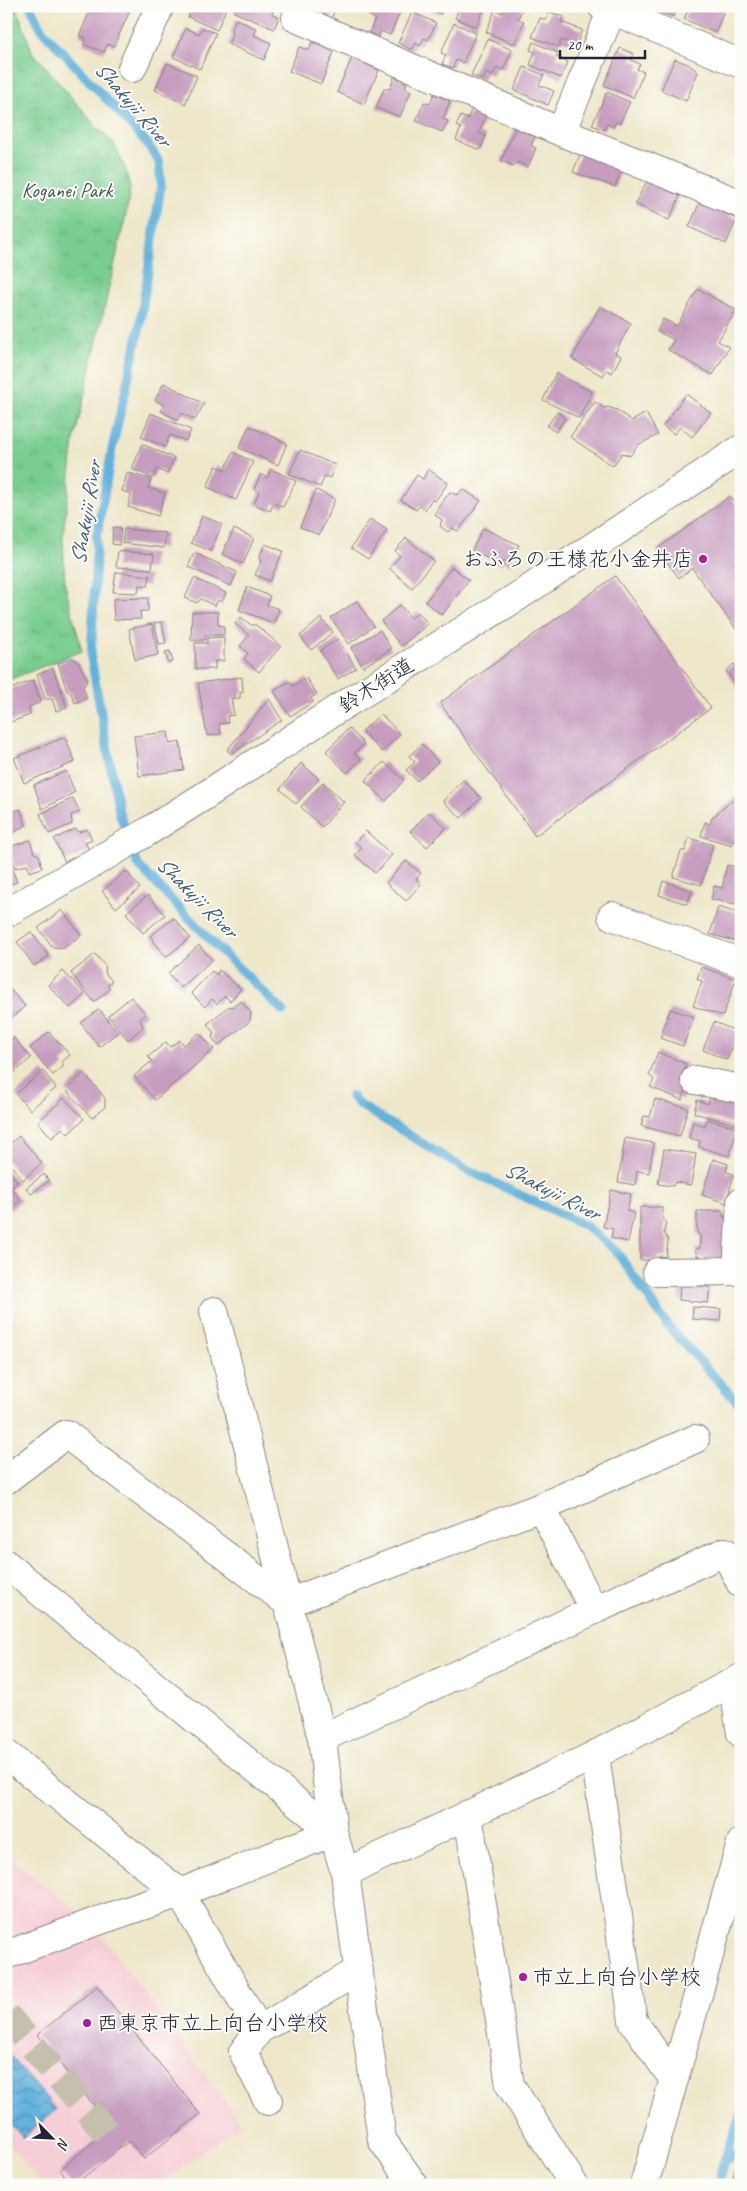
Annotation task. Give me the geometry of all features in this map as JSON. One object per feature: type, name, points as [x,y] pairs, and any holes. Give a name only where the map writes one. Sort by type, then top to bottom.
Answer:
[{"type":"street","points":[[132,68],[160,6]]},
{"type":"street","points":[[301,6],[296,18],[561,132],[741,204]]},
{"type":"street","points":[[561,132],[607,8],[741,64]]},
{"type":"street","name":"鈴木街道","points":[[6,913],[147,832],[331,712],[517,597],[741,449]]},
{"type":"street","points":[[612,916],[741,963]]},
{"type":"street","points":[[695,1080],[741,1089]]},
{"type":"street","points":[[657,1272],[739,1271],[741,1202]]},
{"type":"street","points":[[214,1311],[322,1738],[333,1832],[345,1873],[382,2140],[404,2181]]},
{"type":"street","points":[[6,1480],[66,1434],[288,1603]]},
{"type":"street","points":[[288,1603],[541,1507],[695,1439]]},
{"type":"street","points":[[541,1507],[594,1610]]},
{"type":"street","points":[[322,1738],[594,1610],[725,1552],[741,1584]]},
{"type":"street","points":[[6,1564],[333,1832]]},
{"type":"street","points":[[345,1873],[595,1755],[737,1680],[741,1733]]},
{"type":"street","points":[[6,1754],[180,1893],[260,2030]]},
{"type":"street","points":[[595,1755],[633,2021],[674,2080]]},
{"type":"street","points":[[468,1814],[510,2085],[574,2185]]},
{"type":"street","points":[[6,1955],[92,1922],[180,1893],[333,1832]]},
{"type":"street","points":[[644,2185],[741,1843]]},
{"type":"street","points":[[268,2101],[243,2052],[260,2030],[359,1970]]},
{"type":"shaded area","name":"西東京市立上向台小学校","points":[[6,1855],[92,1923],[242,2124],[157,2185],[43,2185],[6,2142]]},
{"type":"green space","name":"Koganei Park","points":[[6,6],[16,6],[32,51],[95,125],[114,143],[125,168],[130,187],[128,205],[74,441],[63,536],[65,585],[82,651],[6,681]]},
{"type":"water","points":[[6,2051],[56,2109],[23,2138],[6,2119]]},
{"type":"water","points":[[741,2156],[741,2185],[730,2185]]},
{"type":"building","points":[[92,6],[132,6],[114,46],[108,44],[104,52],[83,44],[86,38],[79,36]]},
{"type":"building","points":[[193,6],[227,6],[217,30],[188,17]]},
{"type":"building","points":[[237,6],[269,6],[274,8],[272,14],[279,17],[274,29],[234,12]]},
{"type":"building","points":[[320,6],[337,6],[331,19],[317,12]]},
{"type":"building","points":[[338,6],[351,6],[348,11]]},
{"type":"building","points":[[372,6],[403,6],[390,35],[381,31],[378,37],[369,33],[375,19],[368,15]]},
{"type":"building","points":[[423,6],[444,6],[441,14]]},
{"type":"building","points":[[460,6],[485,6],[476,27],[455,18]]},
{"type":"building","points":[[505,6],[523,7],[518,19],[524,22],[514,44],[486,32],[495,10],[502,13]]},
{"type":"building","points":[[644,6],[677,6],[673,17]]},
{"type":"building","points":[[690,6],[726,6],[715,33],[684,19]]},
{"type":"building","points":[[412,12],[436,23],[428,40],[424,38],[420,46],[416,43],[412,50],[398,43]]},
{"type":"building","points":[[550,12],[564,17],[561,22],[582,30],[576,46],[561,40],[559,47],[532,37],[540,18],[546,20]]},
{"type":"building","points":[[236,19],[257,29],[254,35],[271,43],[264,60],[228,44]]},
{"type":"building","points":[[454,23],[476,33],[463,63],[456,60],[453,68],[442,64],[446,55],[441,53]]},
{"type":"building","points":[[186,28],[199,34],[202,28],[216,33],[200,69],[173,57]]},
{"type":"building","points":[[488,39],[512,50],[503,70],[497,67],[492,76],[486,73],[483,80],[471,75]]},
{"type":"building","points":[[312,42],[334,52],[321,84],[289,71],[299,47],[309,50]]},
{"type":"building","points":[[533,42],[558,53],[556,57],[568,62],[561,78],[530,65],[535,52],[530,50]]},
{"type":"building","points":[[620,48],[634,54],[631,60],[640,64],[637,69],[644,72],[633,98],[604,85]]},
{"type":"building","points":[[352,58],[379,70],[364,104],[337,92]]},
{"type":"building","points":[[675,59],[688,64],[698,72],[686,101],[661,90]]},
{"type":"building","points":[[167,63],[197,76],[185,104],[155,90]]},
{"type":"building","points":[[524,67],[544,75],[539,85],[554,91],[548,105],[514,90]]},
{"type":"building","points":[[394,77],[407,83],[405,88],[411,91],[400,117],[376,108],[384,89],[390,89]]},
{"type":"building","points":[[607,92],[630,102],[620,123],[616,122],[613,127],[607,124],[604,130],[592,125]]},
{"type":"building","points":[[434,94],[450,101],[443,119],[448,121],[442,132],[416,121],[424,102],[430,104]]},
{"type":"building","points":[[472,107],[487,113],[479,133],[486,136],[480,150],[456,140],[461,128],[456,126],[461,116],[468,119]]},
{"type":"building","points":[[517,124],[530,130],[528,134],[535,137],[531,146],[536,148],[528,167],[517,162],[514,166],[501,161]]},
{"type":"building","points":[[581,152],[616,165],[621,171],[615,187],[573,172]]},
{"type":"building","points":[[647,181],[680,196],[669,220],[635,204]]},
{"type":"building","points":[[700,202],[737,219],[726,244],[689,227]]},
{"type":"building","points":[[698,289],[736,310],[718,341],[729,347],[713,375],[668,350],[674,340],[657,331],[663,319],[677,326]]},
{"type":"building","points":[[600,306],[631,323],[615,353],[621,356],[612,373],[607,370],[603,376],[572,359]]},
{"type":"building","points":[[556,373],[592,392],[579,418],[543,400]]},
{"type":"building","points":[[164,383],[204,404],[195,420],[182,413],[178,420],[161,411],[164,405],[155,400]]},
{"type":"building","points":[[686,394],[711,413],[692,437],[680,427],[674,434],[663,426]]},
{"type":"building","points":[[595,402],[604,408],[608,407],[617,410],[632,421],[646,413],[658,435],[638,445],[630,456],[622,453],[613,466],[570,437]]},
{"type":"building","points":[[557,412],[565,418],[556,432],[547,426]]},
{"type":"building","points":[[151,413],[191,430],[186,441],[170,435],[165,447],[141,437]]},
{"type":"building","points":[[249,426],[287,443],[278,465],[239,448]]},
{"type":"building","points":[[142,444],[174,458],[167,474],[157,469],[153,478],[132,469]]},
{"type":"building","points":[[300,450],[335,465],[330,478],[325,476],[320,487],[289,474]]},
{"type":"building","points":[[233,452],[253,462],[236,500],[207,487],[216,466],[225,470]]},
{"type":"building","points":[[271,469],[296,481],[283,507],[274,503],[270,511],[254,504],[259,492],[254,489],[261,474],[267,478]]},
{"type":"building","points":[[428,469],[448,483],[435,501],[431,500],[425,510],[420,506],[416,510],[401,500],[417,475],[423,479]]},
{"type":"building","points":[[127,473],[151,479],[148,488],[165,493],[158,516],[128,507],[131,494],[122,491]]},
{"type":"building","points":[[463,489],[481,501],[458,531],[452,528],[448,532],[440,526],[442,520],[435,515],[439,506],[450,492],[457,495]]},
{"type":"building","points":[[316,490],[335,499],[319,535],[300,527]]},
{"type":"building","name":"おふろの王様花小金井店","points":[[730,496],[738,507],[741,504],[741,636],[692,568],[679,578],[657,549]]},
{"type":"building","points":[[202,516],[222,524],[211,551],[191,543]]},
{"type":"building","points":[[370,519],[387,530],[368,559],[351,548]]},
{"type":"building","points":[[113,527],[121,528],[119,545],[112,544]]},
{"type":"building","points":[[483,528],[519,545],[509,565],[504,561],[500,565],[472,550]]},
{"type":"building","points":[[124,529],[166,533],[164,548],[122,543]]},
{"type":"building","points":[[234,529],[254,538],[243,564],[222,554]]},
{"type":"building","points":[[406,538],[434,561],[412,588],[389,568],[400,556],[395,551]]},
{"type":"building","points":[[265,544],[283,551],[270,581],[255,575],[261,562],[259,557]]},
{"type":"building","points":[[118,551],[154,554],[152,569],[116,567]]},
{"type":"building","points":[[194,553],[237,572],[231,586],[188,567]]},
{"type":"building","points":[[452,567],[469,580],[442,615],[425,602]]},
{"type":"building","points":[[116,572],[150,576],[148,586],[139,585],[138,593],[113,592]]},
{"type":"building","points":[[615,576],[711,708],[535,836],[440,703]]},
{"type":"building","points":[[194,578],[226,593],[222,602],[218,600],[215,606],[201,599],[197,603],[185,598]]},
{"type":"building","points":[[247,587],[270,596],[267,605],[279,609],[274,623],[239,610]]},
{"type":"building","points":[[148,598],[148,611],[140,611],[141,619],[114,620],[113,599]]},
{"type":"building","points":[[357,601],[374,626],[349,644],[331,618]]},
{"type":"building","points":[[400,605],[411,618],[418,612],[428,624],[401,646],[381,621]]},
{"type":"building","points":[[192,612],[218,612],[218,625],[224,626],[224,635],[205,635],[205,640],[191,640]]},
{"type":"building","points":[[241,617],[251,625],[256,625],[281,646],[259,672],[244,659],[248,653],[240,646],[249,635],[235,624]]},
{"type":"building","points":[[321,618],[333,632],[311,650],[300,636]]},
{"type":"building","points":[[162,622],[166,643],[159,644],[154,623]]},
{"type":"building","points":[[152,624],[158,655],[135,660],[129,629]]},
{"type":"building","points":[[380,630],[391,649],[363,667],[351,648]]},
{"type":"building","points":[[224,637],[224,661],[215,661],[215,669],[196,669],[195,643],[207,643],[207,638]]},
{"type":"building","points":[[338,639],[356,668],[338,679],[320,651]]},
{"type":"building","points":[[170,651],[173,662],[168,663],[165,652]]},
{"type":"building","points":[[73,658],[78,662],[88,680],[83,687],[87,698],[75,703],[71,693],[67,691],[58,663]]},
{"type":"building","points":[[734,664],[741,673],[741,684],[737,687],[726,671]]},
{"type":"building","points":[[53,668],[67,707],[56,711],[52,699],[45,699],[37,674]]},
{"type":"building","points":[[242,677],[243,692],[240,693],[240,698],[231,699],[234,715],[227,716],[228,723],[219,724],[221,734],[207,736],[198,683]]},
{"type":"building","points":[[306,678],[317,694],[311,698],[313,702],[290,716],[274,691],[290,681],[293,686]]},
{"type":"building","points":[[33,680],[41,702],[29,707],[30,715],[8,723],[6,719],[6,691]]},
{"type":"building","points":[[269,699],[282,720],[231,754],[227,750]]},
{"type":"building","points":[[381,714],[400,734],[382,752],[362,731]]},
{"type":"building","points":[[349,728],[364,744],[354,753],[361,759],[347,773],[326,751]]},
{"type":"building","points":[[168,732],[170,744],[180,742],[184,770],[139,776],[134,736]]},
{"type":"building","points":[[65,737],[75,762],[24,783],[14,758]]},
{"type":"building","points":[[422,744],[438,762],[417,781],[406,770],[415,762],[409,756]]},
{"type":"building","points":[[384,762],[404,780],[386,801],[365,781]]},
{"type":"building","points":[[301,763],[319,779],[296,804],[280,789]]},
{"type":"building","points":[[66,771],[75,792],[42,809],[34,785]]},
{"type":"building","points":[[463,780],[481,798],[461,818],[443,801]]},
{"type":"building","points":[[323,782],[344,802],[322,827],[301,807]]},
{"type":"building","points":[[741,792],[741,817],[732,845],[701,836],[705,822],[710,824],[712,818]]},
{"type":"building","points":[[6,797],[12,812],[20,809],[26,825],[6,837]]},
{"type":"building","points":[[73,798],[80,812],[71,815],[72,824],[49,834],[40,814]]},
{"type":"building","points":[[429,812],[446,828],[427,847],[410,831]]},
{"type":"building","points":[[75,829],[79,832],[87,829],[92,839],[85,842],[89,850],[65,862],[54,839]]},
{"type":"building","points":[[366,831],[392,855],[375,873],[355,855],[362,848],[355,842]]},
{"type":"building","points":[[689,838],[713,845],[701,885],[673,877],[681,851],[685,851]]},
{"type":"building","points":[[30,840],[34,853],[39,855],[42,868],[29,872],[27,865],[15,868],[9,847]]},
{"type":"building","points":[[6,854],[17,882],[6,886]]},
{"type":"building","points":[[406,861],[421,873],[416,879],[421,884],[406,901],[386,883]]},
{"type":"building","points":[[727,865],[741,868],[741,905],[711,899],[714,886],[722,888]]},
{"type":"building","points":[[126,871],[140,888],[116,908],[102,891]]},
{"type":"building","points":[[663,881],[692,891],[687,904],[659,895]]},
{"type":"building","points":[[148,895],[165,915],[143,933],[126,913]]},
{"type":"building","points":[[718,907],[741,914],[741,943],[710,934]]},
{"type":"building","points":[[62,910],[81,935],[64,948],[53,947],[38,928]]},
{"type":"building","points":[[174,918],[190,938],[166,957],[150,936]]},
{"type":"building","points":[[31,932],[49,956],[34,966],[17,942]]},
{"type":"building","points":[[199,945],[212,960],[181,988],[168,973]]},
{"type":"building","points":[[95,954],[106,967],[105,973],[112,981],[108,985],[110,989],[94,1002],[71,973]]},
{"type":"building","points":[[701,967],[736,979],[723,1016],[693,1006],[702,981],[697,979]]},
{"type":"building","points":[[219,970],[241,989],[230,1001],[225,996],[217,1004],[212,999],[205,1007],[191,993],[212,971],[217,975]]},
{"type":"building","points":[[63,971],[85,994],[70,1008],[48,985]]},
{"type":"building","points":[[6,985],[25,1006],[6,1023]]},
{"type":"building","points":[[131,997],[146,1014],[140,1019],[143,1027],[128,1040],[108,1016]]},
{"type":"building","points":[[241,1001],[251,1013],[250,1021],[218,1046],[212,1037],[214,1033],[207,1024],[228,1007],[234,1006]]},
{"type":"building","points":[[99,1009],[118,1032],[99,1047],[81,1023]]},
{"type":"building","points":[[670,1009],[694,1017],[683,1046],[660,1038]]},
{"type":"building","points":[[714,1022],[739,1032],[727,1060],[703,1050]]},
{"type":"building","points":[[49,1032],[70,1055],[62,1062],[64,1066],[53,1075],[30,1048]]},
{"type":"building","points":[[199,1033],[214,1049],[155,1100],[134,1076],[152,1061],[148,1057],[166,1042],[170,1047],[180,1040],[184,1045]]},
{"type":"building","points":[[14,1038],[31,1058],[6,1080],[6,1045]]},
{"type":"building","points":[[741,1046],[741,1059],[736,1057]]},
{"type":"building","points":[[658,1052],[686,1064],[683,1073],[692,1077],[682,1100],[650,1087],[654,1080],[649,1075]]},
{"type":"building","points":[[43,1071],[56,1088],[30,1110],[16,1094]]},
{"type":"building","points":[[84,1073],[105,1098],[105,1107],[92,1118],[66,1090]]},
{"type":"building","points":[[712,1090],[741,1098],[741,1126],[694,1113],[697,1100],[708,1104]]},
{"type":"building","points":[[64,1098],[84,1119],[68,1134],[62,1128],[52,1138],[38,1122]]},
{"type":"building","points":[[655,1099],[688,1108],[680,1136],[641,1126],[644,1116],[650,1117]]},
{"type":"building","points":[[707,1119],[738,1128],[729,1156],[699,1147],[700,1141],[689,1138],[693,1122],[705,1126]]},
{"type":"building","points":[[19,1136],[42,1163],[23,1180],[6,1159],[6,1147]]},
{"type":"building","points":[[625,1138],[654,1143],[649,1173],[637,1171],[635,1185],[618,1182]]},
{"type":"building","points":[[664,1149],[696,1154],[691,1185],[675,1182],[673,1186],[658,1184]]},
{"type":"building","points":[[713,1159],[728,1164],[726,1172],[734,1174],[726,1203],[702,1195]]},
{"type":"building","points":[[6,1169],[18,1182],[11,1189],[21,1200],[10,1210],[6,1205]]},
{"type":"building","points":[[44,1174],[49,1181],[31,1194],[26,1188]]},
{"type":"building","points":[[611,1190],[631,1194],[627,1211],[634,1213],[628,1242],[611,1238],[613,1229],[603,1227]]},
{"type":"building","points":[[640,1207],[662,1207],[662,1217],[666,1222],[664,1233],[668,1240],[666,1257],[660,1256],[655,1260],[640,1260]]},
{"type":"building","points":[[697,1211],[723,1211],[723,1217],[729,1217],[730,1245],[724,1245],[724,1259],[703,1259],[697,1256],[695,1249],[700,1248],[700,1236],[697,1232]]},
{"type":"building","points":[[680,1284],[710,1287],[708,1303],[679,1300]]},
{"type":"building","points":[[693,1307],[721,1309],[720,1321],[692,1319]]},
{"type":"building","points":[[739,1308],[741,1308],[741,1326],[739,1326]]},
{"type":"building","points":[[97,1986],[200,2114],[144,2159],[129,2141],[72,2185],[60,2170],[111,2127],[37,2035]]},
{"type":"waterway","name":"Shakujii River","points":[[30,6],[42,30],[147,143],[159,162],[161,185],[139,331],[112,449],[97,535],[91,658],[119,812],[138,865],[215,945],[283,1011]]},
{"type":"waterway","name":"Shakujii River","points":[[351,1096],[360,1105],[461,1167],[586,1226],[616,1251],[668,1326],[741,1406]]},
{"type":"waterway","name":"Shakujii River","points":[[718,2185],[723,2163],[741,2116]]},
{"type":"waterway","points":[[723,2163],[741,2151]]},
{"type":"tunnel","points":[[6,2015],[106,2132]]},
{"type":"place","name":"おふろの王様花小金井店","points":[[703,559]]},
{"type":"place","name":"市立上向台小学校","points":[[523,1977]]},
{"type":"place","name":"西東京市立上向台小学校","points":[[87,2023]]}]
